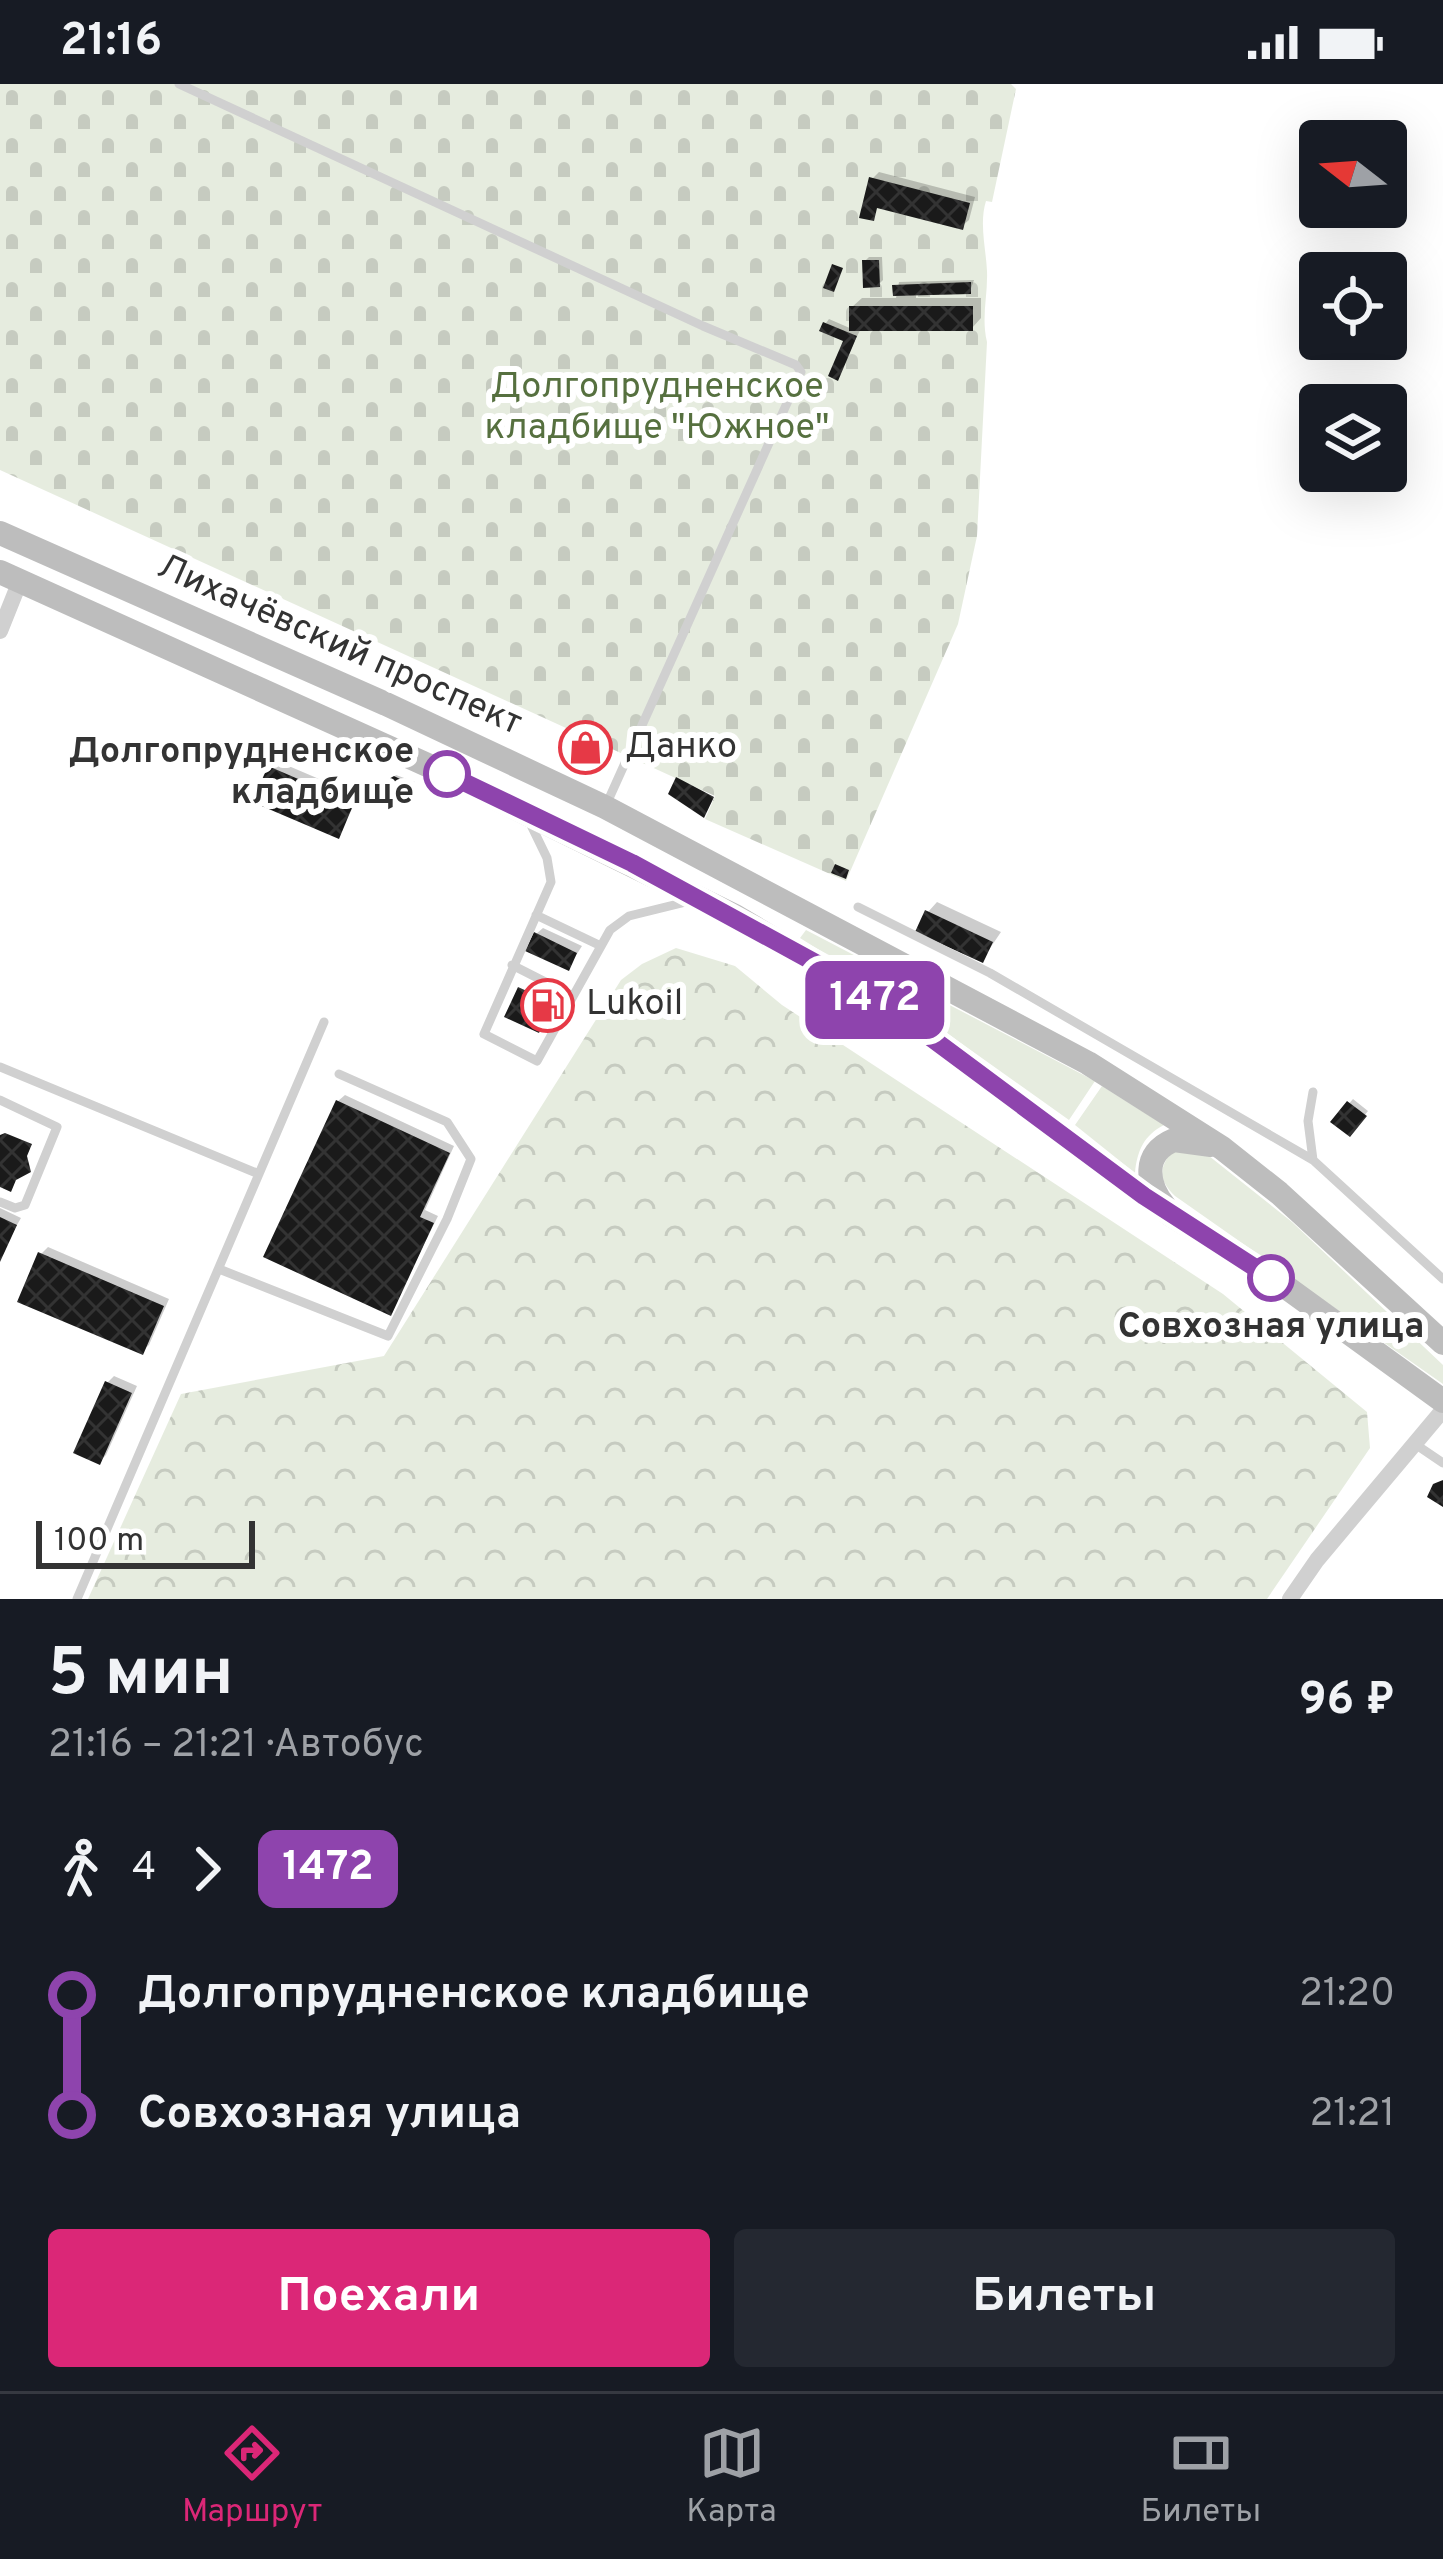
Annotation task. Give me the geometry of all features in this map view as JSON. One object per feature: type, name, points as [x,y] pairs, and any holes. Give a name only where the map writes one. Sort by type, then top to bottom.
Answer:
[{"type":"main road","name":"Лихачёвский проспект","points":[[0,533],[386,704],[604,807],[1106,1072],[1222,1148],[1324,1231],[1443,1343]]},
{"type":"main road","name":"Лихачёвский проспект","points":[[10,576],[514,807],[701,898],[821,966],[899,1014],[1170,1214],[1290,1290],[1443,1406]]},
{"type":"main road","points":[[1170,1214],[1150,1182],[1156,1151],[1186,1139],[1222,1148]]},
{"type":"street","points":[[0,631],[10,576]]},
{"type":"street","points":[[1296,1596],[1443,1406]]},
{"type":"lane","points":[[179,84],[796,365],[801,372],[604,807]]},
{"type":"lane","points":[[514,807],[532,825],[547,858],[551,882],[484,1034],[537,1061],[610,930],[629,916],[701,898]]},
{"type":"lane","points":[[858,907],[990,973],[1313,1160],[1443,1279]]},
{"type":"lane","points":[[536,914],[601,946]]},
{"type":"lane","points":[[512,964],[573,996]]},
{"type":"lane","points":[[77,1599],[324,1022]]},
{"type":"lane","points":[[0,1066],[259,1174]]},
{"type":"lane","points":[[219,1269],[388,1336],[447,1220],[471,1159],[448,1122],[339,1074]]},
{"type":"lane","points":[[1313,1092],[1308,1120],[1313,1160]]},
{"type":"lane","points":[[0,1100],[57,1127],[25,1205],[15,1208],[0,1202]]},
{"type":"lane","points":[[1415,1444],[1443,1463]]},
{"type":"green space","name":"Долгопрудненское кладбище \"Южное\"","points":[[0,84],[1011,84],[1016,89],[992,202],[986,201],[983,218],[987,342],[977,536],[958,624],[846,881],[705,819],[715,796],[0,470]]},
{"type":"green space","points":[[806,930],[1095,1081],[1069,1120],[906,1004],[800,938]]},
{"type":"green space","points":[[676,948],[735,966],[782,1005],[1223,1294],[1367,1412],[1370,1448],[1267,1599],[88,1599],[181,1394],[384,1356],[621,980]]},
{"type":"green space","points":[[1102,1086],[1164,1125],[1143,1144],[1135,1173],[1075,1125]]},
{"type":"green space","points":[[1172,1151],[1204,1152],[1292,1222],[1443,1365],[1443,1384],[1175,1196],[1162,1175]]},
{"type":"building","points":[[869,177],[970,203],[963,230],[877,208],[874,221],[859,218]]},
{"type":"building","points":[[862,260],[879,260],[880,287],[863,288]]},
{"type":"building","points":[[832,264],[843,268],[834,292],[823,288]]},
{"type":"building","points":[[971,282],[971,294],[893,296],[892,285]]},
{"type":"building","points":[[849,306],[973,306],[973,331],[849,331]]},
{"type":"building","points":[[823,322],[857,336],[838,381],[828,376],[843,341],[819,331]]},
{"type":"building","points":[[446,682],[464,691],[464,700],[441,694],[438,686]]},
{"type":"building","name":"Данко","points":[[579,735],[601,745],[594,760],[572,750]]},
{"type":"building","points":[[268,766],[354,803],[339,839],[252,802]]},
{"type":"building","points":[[394,776],[412,785],[412,794],[389,788],[387,780]]},
{"type":"building","points":[[676,777],[714,797],[704,818],[668,794]]},
{"type":"building","points":[[835,864],[849,870],[846,879],[831,873]]},
{"type":"building","points":[[925,910],[993,942],[983,963],[915,932]]},
{"type":"building","points":[[534,932],[577,953],[569,971],[525,951]]},
{"type":"building","points":[[518,987],[553,1003],[539,1033],[504,1017]]},
{"type":"building","points":[[336,1100],[450,1153],[420,1217],[434,1223],[391,1316],[263,1257]]},
{"type":"building","points":[[1347,1101],[1367,1116],[1350,1137],[1330,1122]]},
{"type":"building","points":[[0,1135],[32,1144],[27,1156],[31,1172],[16,1180],[11,1192],[0,1187]]},
{"type":"building","points":[[0,1217],[17,1225],[0,1262]]},
{"type":"building","points":[[38,1252],[164,1306],[143,1355],[17,1302]]},
{"type":"building","points":[[105,1381],[132,1393],[100,1465],[73,1453]]},
{"type":"building","points":[[1443,1480],[1443,1507],[1427,1497],[1433,1484]]},
{"type":"bus line","name":"1472","points":[[447,774],[598,845],[821,966],[899,1014],[1144,1196],[1271,1278]]},
{"type":"place","name":"Данко","points":[[586,748]]},
{"type":"place","name":"Долгопрудненское кладбище","points":[[447,774]]},
{"type":"place","name":"Lukoil","points":[[547,1005]]},
{"type":"place","name":"Совхозная улица","points":[[1271,1278]]}]
